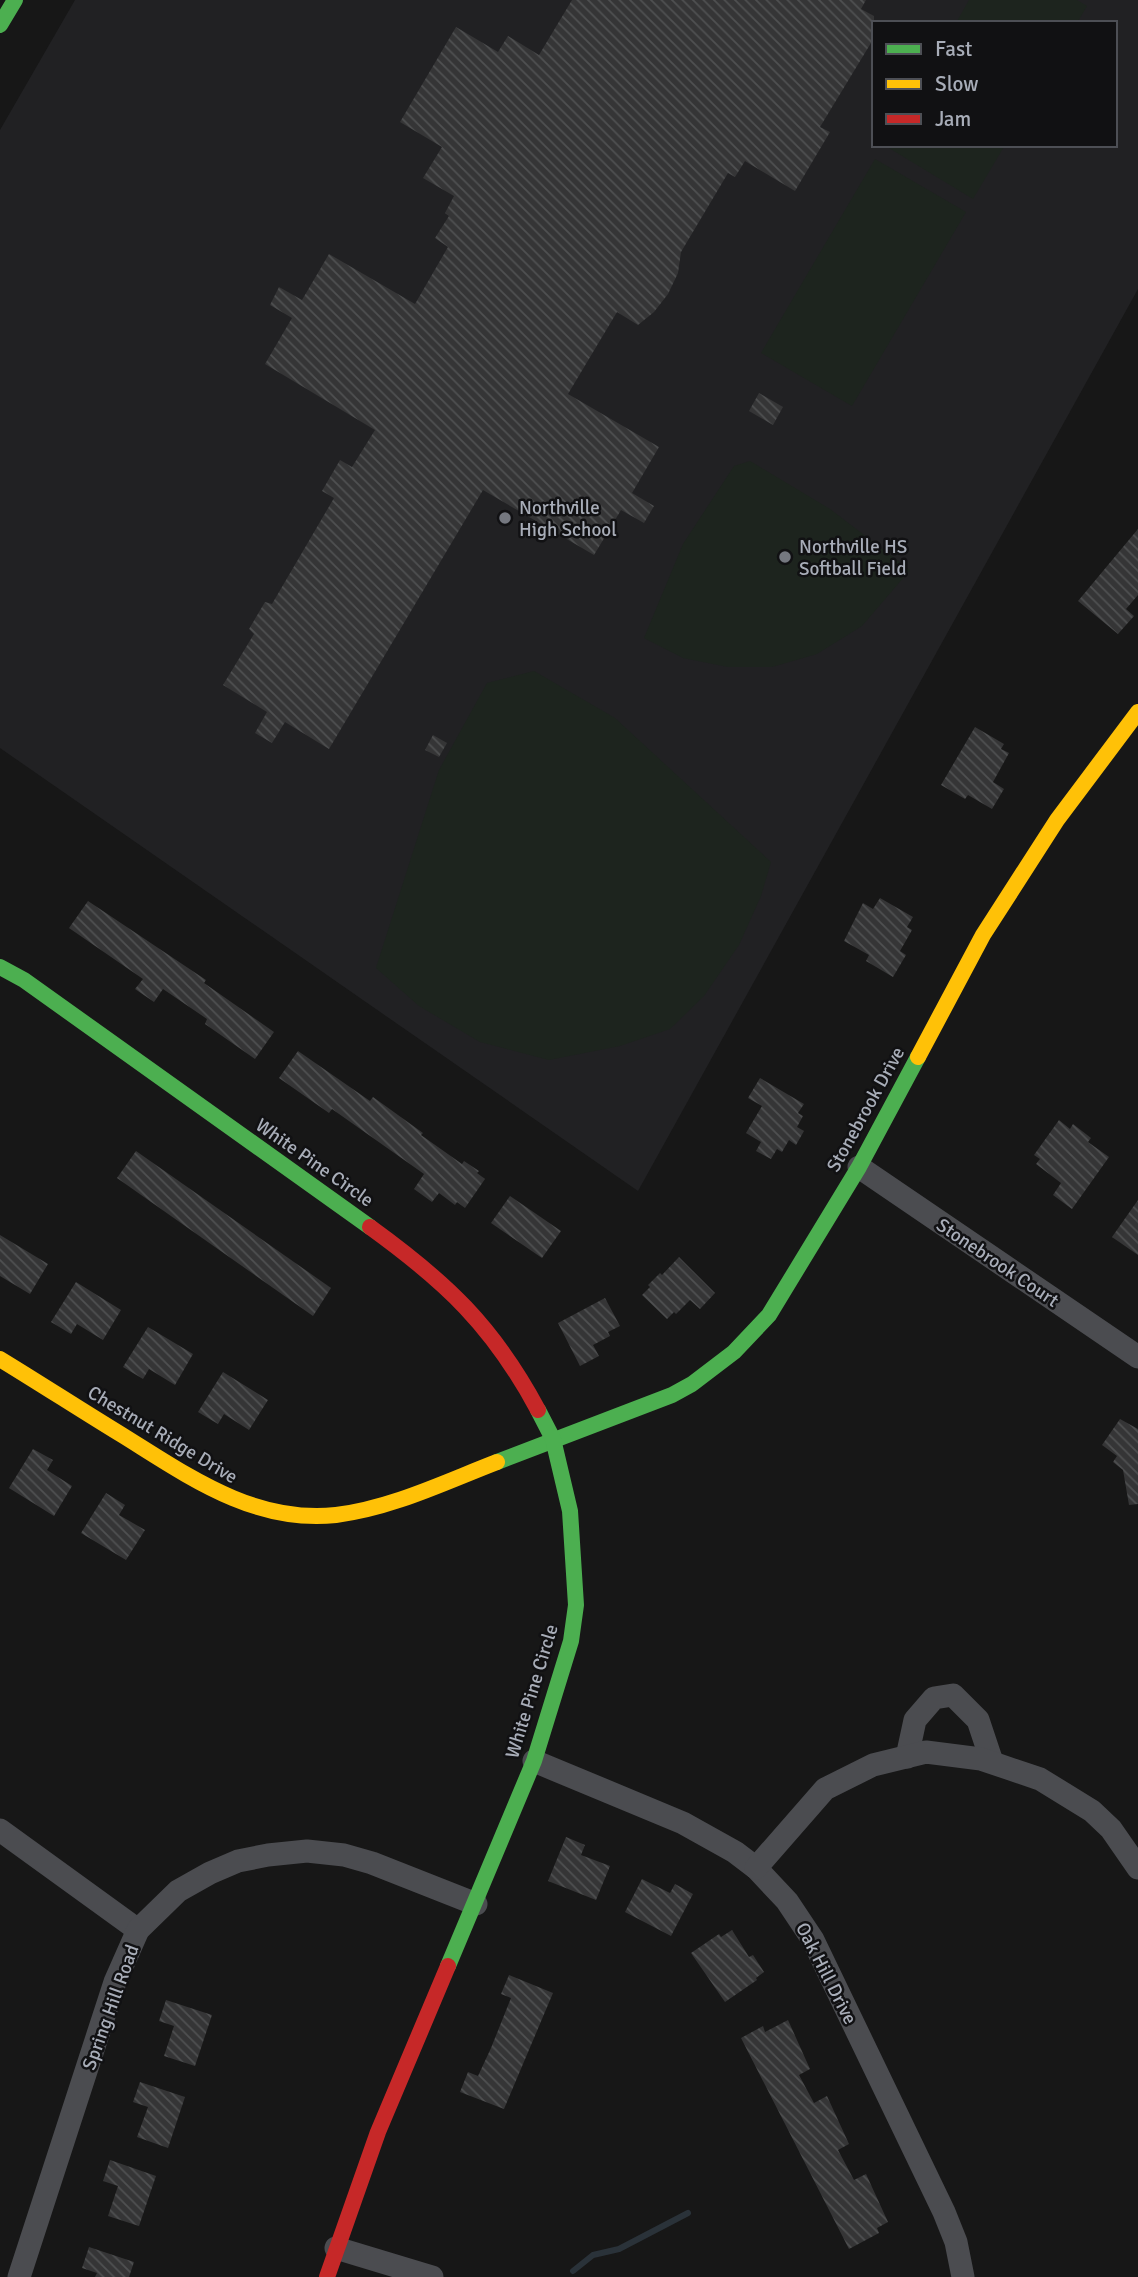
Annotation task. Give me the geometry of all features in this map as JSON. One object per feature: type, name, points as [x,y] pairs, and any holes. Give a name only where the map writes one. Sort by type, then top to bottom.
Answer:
[{"type":"street","points":[[0,25],[15,0]]},
{"type":"street","name":"Stonebrook Drive","points":[[553,1438],[672,1395],[692,1384],[733,1352],[769,1315],[859,1167],[983,935],[1057,820],[1138,712]]},
{"type":"street","name":"White Pine Circle","points":[[0,967],[24,980],[412,1257],[450,1290],[487,1329],[517,1371],[553,1438],[570,1511],[576,1605],[572,1641],[534,1761],[378,2132],[327,2277]]},
{"type":"street","name":"Stonebrook Court","points":[[859,1167],[1138,1357]]},
{"type":"street","name":"Chestnut Ridge Drive","points":[[0,1359],[202,1485],[236,1502],[264,1511],[291,1515],[319,1517],[350,1514],[389,1503],[553,1438]]},
{"type":"street","points":[[907,1757],[915,1720],[934,1698],[953,1695],[978,1720],[992,1762]]},
{"type":"street","points":[[756,1868],[825,1789],[873,1765],[926,1752],[992,1762],[1040,1779],[1092,1811],[1111,1829],[1138,1868]]},
{"type":"street","name":"Oak Hill Drive","points":[[534,1761],[683,1823],[726,1846],[756,1868],[787,1901],[813,1940],[944,2212],[956,2242],[963,2277]]},
{"type":"street","points":[[0,1830],[138,1930]]},
{"type":"street","name":"Spring Hill Road","points":[[19,2277],[115,1982],[138,1930],[178,1891],[210,1872],[248,1859],[307,1851],[344,1855],[372,1863],[476,1903]]},
{"type":"street","points":[[336,2248],[432,2277]]},
{"type":"shaded area","name":"Northville High School","points":[[75,0],[1138,0],[1138,289],[638,1191],[0,748],[0,130]]},
{"type":"shaded area","points":[[969,0],[1077,0],[1087,6],[1078,21],[957,21]]},
{"type":"shaded area","points":[[887,147],[1004,147],[973,199]]},
{"type":"shaded area","points":[[875,159],[966,212],[852,406],[761,353]]},
{"type":"shaded area","name":"Northville HS Softball Field","points":[[750,461],[830,509],[910,570],[862,626],[817,654],[772,667],[728,667],[683,658],[644,638],[683,544],[734,466]]},
{"type":"shaded area","points":[[534,671],[615,718],[771,862],[761,896],[739,945],[704,996],[670,1029],[620,1046],[549,1060],[480,1042],[419,1006],[376,968],[439,770],[487,683]]},
{"type":"building","points":[[572,0],[866,0],[861,9],[874,16],[872,41],[820,127],[830,132],[795,191],[745,161],[735,177],[728,173],[681,252],[678,273],[668,294],[654,312],[638,325],[617,312],[568,394],[659,447],[632,493],[654,506],[644,523],[621,510],[594,555],[483,490],[329,749],[285,722],[272,743],[255,733],[267,712],[223,685],[254,634],[249,629],[265,602],[272,604],[334,498],[322,491],[340,460],[352,467],[375,430],[265,364],[292,318],[270,305],[279,287],[302,300],[329,254],[415,304],[448,247],[435,238],[449,216],[445,213],[454,196],[423,178],[442,147],[400,122],[456,27],[498,52],[508,36],[539,55]]},
{"type":"building","points":[[759,393],[783,407],[773,425],[749,411]]},
{"type":"building","points":[[1138,529],[1138,595],[1126,609],[1134,616],[1118,634],[1078,601]]},
{"type":"building","points":[[975,727],[1004,744],[1001,749],[1009,753],[993,782],[1004,789],[992,809],[968,795],[965,799],[941,785]]},
{"type":"building","points":[[433,735],[447,743],[439,757],[425,750]]},
{"type":"building","points":[[880,898],[913,917],[907,927],[912,930],[900,951],[906,955],[893,977],[866,961],[869,955],[844,941],[863,903],[873,909]]},
{"type":"building","points":[[88,901],[206,980],[204,983],[274,1032],[255,1059],[205,1024],[207,1019],[163,989],[154,1002],[135,989],[143,979],[69,928]]},
{"type":"building","points":[[298,1051],[370,1101],[373,1097],[462,1164],[464,1161],[479,1171],[477,1173],[485,1179],[465,1208],[457,1202],[455,1205],[439,1193],[432,1202],[414,1189],[424,1174],[332,1109],[329,1113],[279,1078]]},
{"type":"building","points":[[760,1078],[804,1104],[798,1113],[803,1116],[797,1127],[804,1131],[796,1145],[789,1140],[782,1152],[777,1149],[771,1159],[756,1151],[761,1142],[746,1133],[762,1106],[748,1098]]},
{"type":"building","points":[[1059,1120],[1070,1129],[1073,1124],[1091,1138],[1088,1142],[1109,1157],[1072,1209],[1053,1195],[1061,1183],[1036,1164],[1040,1159],[1034,1155]]},
{"type":"building","points":[[136,1151],[331,1288],[313,1316],[117,1178]]},
{"type":"building","points":[[510,1196],[561,1231],[542,1258],[491,1223]]},
{"type":"building","points":[[1138,1200],[1138,1255],[1112,1237]]},
{"type":"building","points":[[0,1235],[48,1264],[30,1294],[0,1276]]},
{"type":"building","points":[[679,1257],[715,1293],[700,1309],[690,1300],[667,1319],[642,1295],[650,1287],[648,1285]]},
{"type":"building","points":[[76,1282],[121,1310],[103,1340],[77,1324],[71,1334],[51,1322]]},
{"type":"building","points":[[605,1298],[620,1326],[608,1332],[610,1336],[593,1345],[599,1356],[580,1366],[558,1323]]},
{"type":"building","points":[[148,1327],[193,1354],[175,1385],[149,1369],[143,1379],[123,1367]]},
{"type":"building","points":[[223,1372],[268,1400],[249,1430],[224,1414],[218,1424],[198,1412]]},
{"type":"building","points":[[1120,1419],[1138,1429],[1138,1504],[1129,1505],[1123,1470],[1113,1462],[1117,1456],[1102,1445]]},
{"type":"building","points":[[33,1449],[53,1460],[47,1470],[72,1486],[54,1516],[9,1488]]},
{"type":"building","points":[[106,1493],[125,1505],[119,1515],[145,1530],[126,1560],[81,1533]]},
{"type":"building","points":[[566,1837],[585,1845],[581,1855],[610,1866],[596,1900],[548,1881]]},
{"type":"building","points":[[642,1879],[670,1893],[675,1884],[693,1894],[671,1936],[625,1912]]},
{"type":"building","points":[[732,1930],[749,1957],[753,1955],[764,1972],[725,2002],[691,1953],[719,1934],[721,1937]]},
{"type":"building","points":[[509,1975],[553,1993],[504,2109],[460,2092],[468,2072],[478,2076],[491,2048],[511,1998],[501,1994]]},
{"type":"building","points":[[166,2000],[212,2015],[195,2066],[164,2056],[174,2026],[159,2021]]},
{"type":"building","points":[[788,2020],[810,2069],[799,2075],[814,2103],[827,2096],[849,2144],[838,2150],[854,2180],[866,2174],[888,2222],[877,2228],[879,2233],[849,2249],[741,2038],[763,2026],[765,2032]]},
{"type":"building","points":[[140,2082],[185,2097],[168,2148],[137,2137],[148,2107],[133,2102]]},
{"type":"building","points":[[110,2160],[156,2176],[139,2226],[108,2216],[118,2186],[103,2181]]},
{"type":"building","points":[[89,2247],[134,2262],[129,2277],[95,2277],[97,2273],[82,2268]]},
{"type":"waterway","points":[[573,2271],[593,2255],[619,2249],[688,2213]]},
{"type":"traffic: fast","points":[[0,25],[15,0]]},
{"type":"traffic: fast","points":[[0,967],[24,980],[370,1227]]},
{"type":"traffic: fast","points":[[497,1462],[672,1395],[692,1384],[734,1352],[769,1315],[859,1167],[918,1057]]},
{"type":"traffic: fast","points":[[448,1966],[534,1761],[571,1641],[576,1605],[570,1511],[553,1439],[538,1410]]},
{"type":"traffic: slow","points":[[918,1057],[983,935],[1057,820],[1138,712]]},
{"type":"traffic: slow","points":[[0,1359],[197,1481],[223,1494],[277,1512],[306,1516],[357,1512],[418,1493],[497,1462]]},
{"type":"traffic: jam","points":[[370,1227],[422,1267],[466,1308],[503,1354],[538,1410]]},
{"type":"traffic: jam","points":[[327,2277],[378,2132],[448,1966]]},
{"type":"place","name":"Northville High School","points":[[505,518]]},
{"type":"place","name":"Northville HS Softball Field","points":[[785,557]]}]
